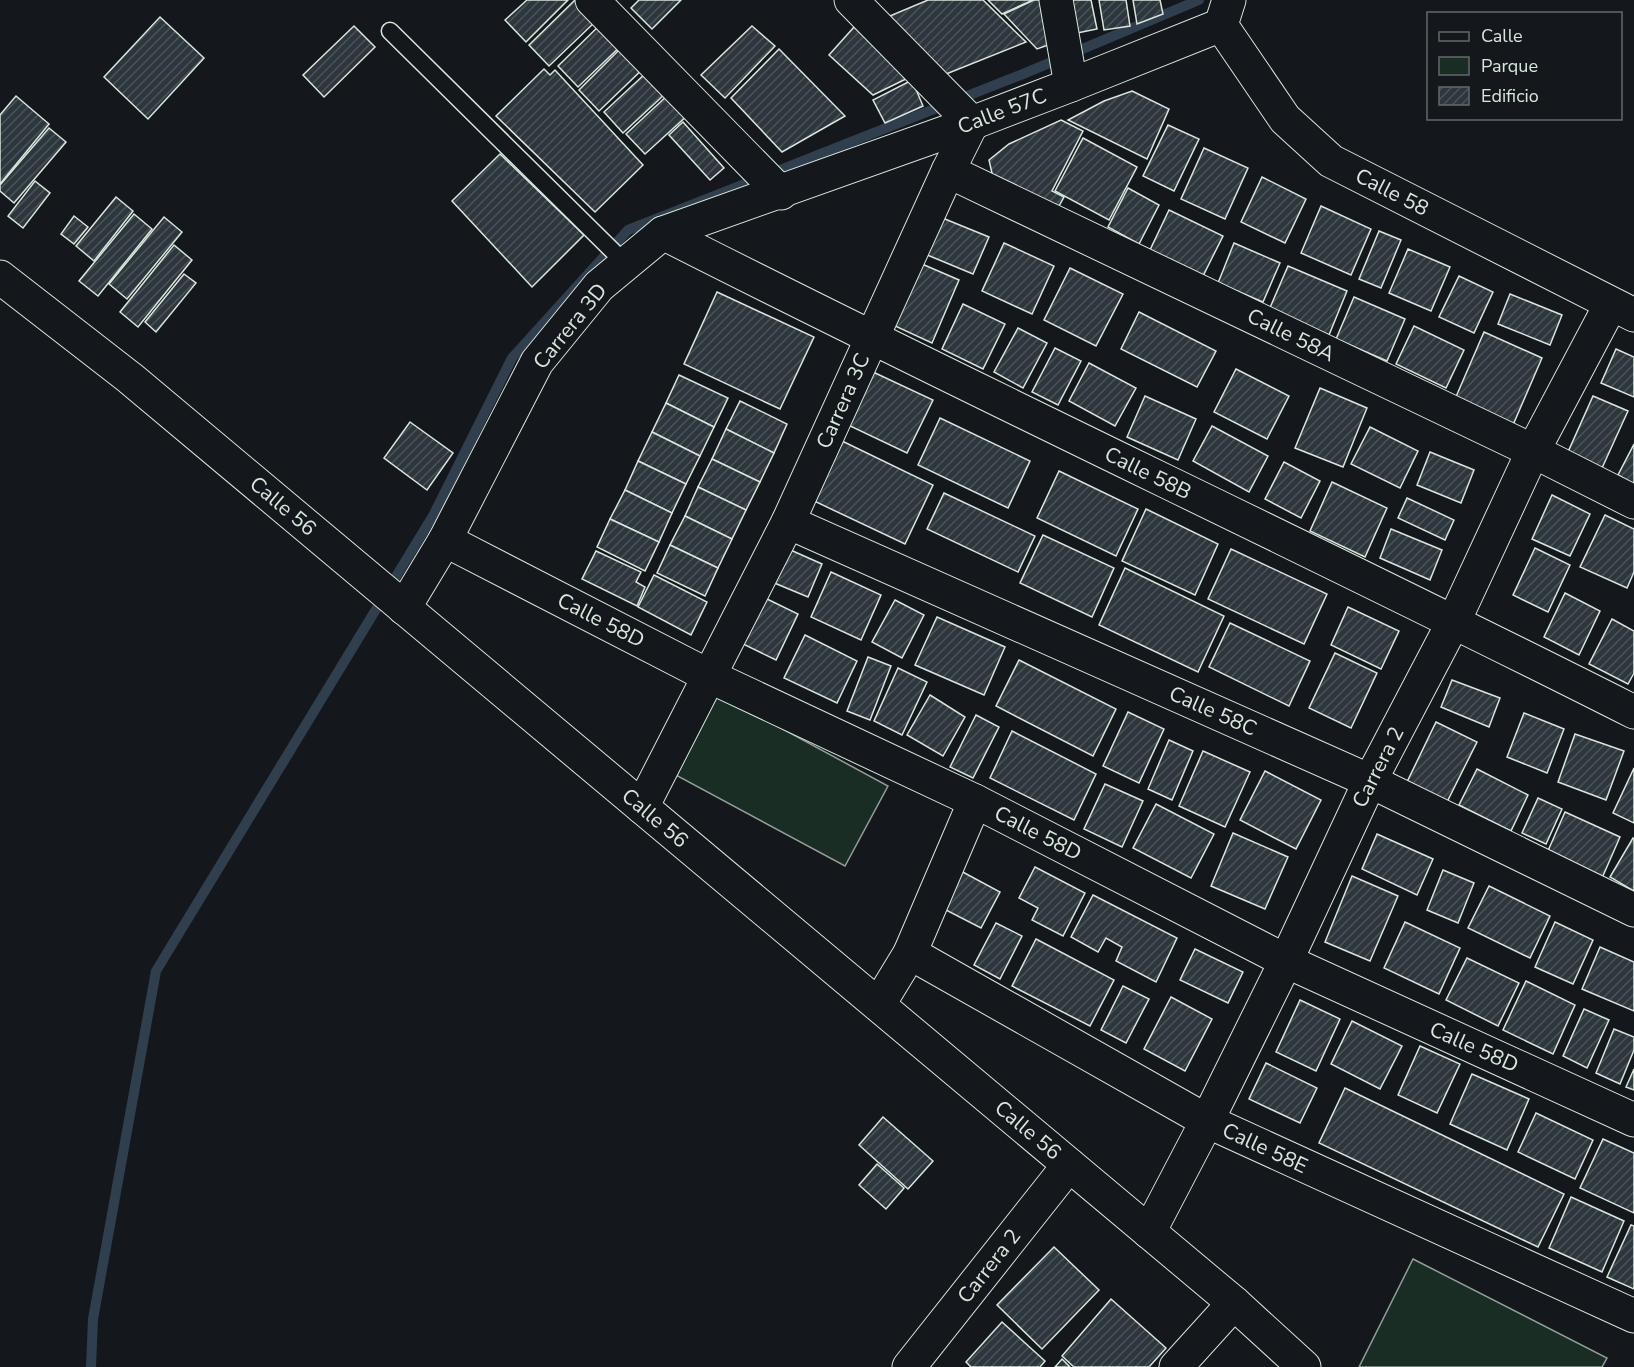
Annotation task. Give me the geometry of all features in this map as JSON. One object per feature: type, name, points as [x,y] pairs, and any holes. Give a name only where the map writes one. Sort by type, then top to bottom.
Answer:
[{"type":"street","points":[[592,0],[781,192]]},
{"type":"street","points":[[850,0],[972,123]]},
{"type":"street","points":[[1056,0],[1071,85]]},
{"type":"street","name":"Calle 57C","points":[[781,192],[1071,85],[1225,12]]},
{"type":"street","name":"Calle 58","points":[[1225,12],[1285,119],[1331,161],[1622,309]]},
{"type":"street","name":"Carrera 3C","points":[[642,807],[788,522],[972,123]]},
{"type":"street","name":"Calle 58A","points":[[948,171],[1533,451],[1634,502]]},
{"type":"street","name":"Carrera 3D","points":[[404,608],[445,540],[537,362],[599,286],[663,234],[781,192]]},
{"type":"street","name":"Calle 58B","points":[[663,234],[871,339],[1454,621],[1634,712]]},
{"type":"street","name":"Calle 56","points":[[0,277],[130,378],[879,1004],[1234,1303],[1304,1367]]},
{"type":"street","name":"Carrera 2","points":[[1149,1232],[1286,961],[1370,781],[1454,621],[1533,451],[1622,309]]},
{"type":"street","name":"Calle 58C","points":[[788,522],[1370,781],[1634,910]]},
{"type":"street","name":"Calle 58D","points":[[445,540],[709,676],[975,801],[1286,961],[1634,1120]]},
{"type":"street","points":[[879,1004],[910,953],[975,801]]},
{"type":"street","name":"Calle 58E","points":[[910,953],[1207,1121],[1634,1316]]},
{"type":"street","name":"Carrera 2","points":[[909,1367],[1069,1165]]},
{"type":"street","points":[[1176,1367],[1234,1303]]},
{"type":"lane","points":[[390,31],[626,264]]},
{"type":"green space","points":[[716,693],[888,786],[845,866],[672,773]]},
{"type":"green space","points":[[1413,1259],[1607,1358],[1602,1367],[1359,1367]]},
{"type":"building","points":[[527,0],[568,0],[526,42],[505,20]]},
{"type":"building","points":[[575,0],[578,0],[597,20],[549,66],[529,45]]},
{"type":"building","points":[[639,0],[681,0],[652,29],[631,8]]},
{"type":"building","points":[[928,0],[983,0],[1026,42],[936,78],[885,18]]},
{"type":"building","points":[[988,0],[1033,0],[1002,14]]},
{"type":"building","points":[[1034,0],[1041,0],[1054,43],[1037,49],[1004,14]]},
{"type":"building","points":[[1065,0],[1091,0],[1097,29],[1072,34]]},
{"type":"building","points":[[1099,0],[1126,0],[1130,26],[1104,30]]},
{"type":"building","points":[[1133,0],[1160,0],[1163,14],[1137,24]]},
{"type":"building","points":[[160,17],[204,58],[148,119],[104,77]]},
{"type":"building","points":[[605,20],[626,41],[578,87],[558,66]]},
{"type":"building","points":[[354,26],[375,47],[324,97],[303,75]]},
{"type":"building","points":[[752,26],[775,46],[725,98],[701,75]]},
{"type":"building","points":[[854,27],[908,78],[873,95],[829,55]]},
{"type":"building","points":[[626,43],[647,65],[599,111],[579,90]]},
{"type":"building","points":[[779,49],[845,116],[782,152],[731,98]]},
{"type":"building","points":[[544,69],[550,75],[555,70],[643,165],[595,212],[496,116]]},
{"type":"building","points":[[647,72],[666,93],[623,133],[604,112]]},
{"type":"building","points":[[912,80],[923,106],[885,123],[873,100]]},
{"type":"building","points":[[1132,91],[1169,109],[1147,159],[1068,120],[1104,101]]},
{"type":"building","points":[[669,94],[688,115],[645,154],[626,134]]},
{"type":"building","points":[[16,96],[49,124],[0,184],[0,115]]},
{"type":"building","points":[[1061,120],[1083,131],[1052,191],[1064,197],[1055,213],[994,182],[989,160],[1009,144]]},
{"type":"building","points":[[683,122],[724,168],[710,180],[669,135]]},
{"type":"building","points":[[1168,125],[1199,139],[1174,191],[1143,176]]},
{"type":"building","points":[[49,128],[66,142],[14,203],[0,191],[0,185]]},
{"type":"building","points":[[1083,138],[1137,167],[1109,220],[1055,191]]},
{"type":"building","points":[[1204,148],[1248,168],[1225,219],[1181,199]]},
{"type":"building","points":[[500,154],[584,235],[532,287],[452,201]]},
{"type":"building","points":[[1262,177],[1306,199],[1285,243],[1241,222]]},
{"type":"building","points":[[35,181],[50,193],[23,228],[8,216]]},
{"type":"building","points":[[1128,188],[1159,205],[1139,244],[1108,227]]},
{"type":"building","points":[[116,197],[133,211],[94,261],[76,246]]},
{"type":"building","points":[[1321,206],[1371,229],[1351,275],[1301,253]]},
{"type":"building","points":[[1169,210],[1223,236],[1203,276],[1150,250]]},
{"type":"building","points":[[134,214],[152,229],[98,296],[79,281]]},
{"type":"building","points":[[74,216],[88,227],[74,244],[61,234]]},
{"type":"building","points":[[164,217],[182,232],[127,299],[109,284]]},
{"type":"building","points":[[940,217],[989,237],[973,274],[925,254]]},
{"type":"building","points":[[1379,231],[1401,240],[1381,288],[1359,279]]},
{"type":"building","points":[[1004,243],[1054,266],[1032,314],[982,291]]},
{"type":"building","points":[[1234,243],[1280,263],[1263,302],[1218,283]]},
{"type":"building","points":[[174,245],[192,260],[138,327],[120,312]]},
{"type":"building","points":[[1408,249],[1450,267],[1431,311],[1389,293]]},
{"type":"building","points":[[922,264],[959,280],[932,343],[895,326]]},
{"type":"building","points":[[1288,266],[1347,291],[1329,335],[1269,310]]},
{"type":"building","points":[[1070,268],[1123,294],[1096,346],[1044,320]]},
{"type":"building","points":[[184,274],[196,283],[156,332],[145,322]]},
{"type":"building","points":[[1459,276],[1493,292],[1474,333],[1439,317]]},
{"type":"building","points":[[717,292],[814,337],[780,409],[684,364]]},
{"type":"building","points":[[1510,294],[1562,315],[1550,345],[1498,324]]},
{"type":"building","points":[[1354,297],[1405,319],[1387,361],[1336,339]]},
{"type":"building","points":[[963,304],[1005,324],[983,369],[942,349]]},
{"type":"building","points":[[1139,312],[1216,351],[1197,387],[1121,349]]},
{"type":"building","points":[[1414,326],[1464,350],[1446,388],[1396,364]]},
{"type":"building","points":[[1018,328],[1047,343],[1023,388],[994,372]]},
{"type":"building","points":[[1484,332],[1542,358],[1513,425],[1455,399]]},
{"type":"building","points":[[1055,348],[1081,361],[1058,405],[1032,392]]},
{"type":"building","points":[[1616,349],[1634,357],[1634,397],[1601,383]]},
{"type":"building","points":[[1089,363],[1136,388],[1115,426],[1069,401]]},
{"type":"building","points":[[1236,369],[1289,396],[1267,439],[1214,412]]},
{"type":"building","points":[[873,372],[933,400],[907,453],[848,425]]},
{"type":"building","points":[[679,375],[728,398],[714,427],[666,403]]},
{"type":"building","points":[[1320,388],[1367,408],[1343,467],[1295,448]]},
{"type":"building","points":[[1145,396],[1196,419],[1178,460],[1127,437]]},
{"type":"building","points":[[1593,396],[1628,411],[1602,468],[1568,452]]},
{"type":"building","points":[[740,401],[787,424],[774,453],[726,429]]},
{"type":"building","points":[[666,403],[714,427],[700,456],[652,432]]},
{"type":"building","points":[[940,418],[1030,461],[1008,508],[918,465]]},
{"type":"building","points":[[410,422],[453,453],[427,490],[384,458]]},
{"type":"building","points":[[1212,426],[1268,456],[1249,492],[1193,461]]},
{"type":"building","points":[[1370,427],[1418,451],[1400,488],[1351,464]]},
{"type":"building","points":[[726,429],[774,453],[760,482],[712,459]]},
{"type":"building","points":[[652,432],[700,456],[686,484],[638,461]]},
{"type":"building","points":[[840,440],[933,485],[905,544],[812,500]]},
{"type":"building","points":[[1634,444],[1634,484],[1618,475]]},
{"type":"building","points":[[1430,452],[1474,470],[1461,503],[1417,485]]},
{"type":"building","points":[[712,459],[760,482],[746,510],[698,487]]},
{"type":"building","points":[[638,461],[686,484],[672,513],[625,490]]},
{"type":"building","points":[[1284,462],[1320,481],[1301,518],[1265,499]]},
{"type":"building","points":[[1059,471],[1138,509],[1116,556],[1037,518]]},
{"type":"building","points":[[1332,482],[1387,508],[1365,557],[1310,531]]},
{"type":"building","points":[[698,487],[746,510],[732,539],[685,516]]},
{"type":"building","points":[[625,490],[672,513],[659,542],[610,519]]},
{"type":"building","points":[[944,493],[1035,536],[1018,572],[927,529]]},
{"type":"building","points":[[1552,495],[1590,514],[1570,556],[1532,539]]},
{"type":"building","points":[[1407,498],[1454,520],[1445,540],[1398,518]]},
{"type":"building","points":[[1146,509],[1218,544],[1195,595],[1122,561]]},
{"type":"building","points":[[1605,515],[1634,529],[1634,572],[1627,588],[1580,567]]},
{"type":"building","points":[[685,516],[732,539],[718,568],[670,545]]},
{"type":"building","points":[[610,519],[659,542],[645,571],[597,547]]},
{"type":"building","points":[[1391,529],[1442,550],[1430,580],[1380,558]]},
{"type":"building","points":[[1043,535],[1114,568],[1092,617],[1020,583]]},
{"type":"building","points":[[670,545],[718,568],[705,596],[657,573]]},
{"type":"building","points":[[786,548],[822,564],[808,597],[772,582]]},
{"type":"building","points":[[1535,548],[1570,565],[1548,612],[1513,595]]},
{"type":"building","points":[[1231,549],[1327,594],[1304,644],[1208,599]]},
{"type":"building","points":[[596,551],[641,572],[636,582],[645,587],[637,606],[582,579]]},
{"type":"building","points":[[1125,568],[1224,616],[1198,672],[1099,625]]},
{"type":"building","points":[[831,572],[881,595],[861,640],[811,617]]},
{"type":"building","points":[[654,575],[707,602],[691,635],[638,607]]},
{"type":"building","points":[[1565,593],[1600,611],[1579,655],[1544,637]]},
{"type":"building","points":[[765,598],[798,614],[776,660],[743,644]]},
{"type":"building","points":[[895,600],[924,615],[902,658],[872,642]]},
{"type":"building","points":[[1348,607],[1399,631],[1381,669],[1331,645]]},
{"type":"building","points":[[937,617],[1005,647],[984,695],[915,665]]},
{"type":"building","points":[[1612,619],[1634,631],[1634,673],[1628,684],[1589,664]]},
{"type":"building","points":[[1230,623],[1310,661],[1289,706],[1209,667]]},
{"type":"building","points":[[805,635],[857,661],[837,703],[784,678]]},
{"type":"building","points":[[1335,653],[1377,673],[1351,728],[1309,708]]},
{"type":"building","points":[[868,657],[891,666],[870,720],[847,711]]},
{"type":"building","points":[[1019,660],[1116,709],[1093,756],[996,706]]},
{"type":"building","points":[[898,668],[927,682],[902,735],[874,721]]},
{"type":"building","points":[[1452,680],[1500,698],[1489,727],[1441,707]]},
{"type":"building","points":[[930,695],[965,717],[943,756],[907,735]]},
{"type":"building","points":[[1128,712],[1164,729],[1139,783],[1103,766]]},
{"type":"building","points":[[1524,713],[1564,729],[1547,773],[1507,757]]},
{"type":"building","points":[[976,715],[999,727],[973,778],[950,767]]},
{"type":"building","points":[[1436,722],[1477,742],[1447,802],[1407,782]]},
{"type":"building","points":[[1012,731],[1096,774],[1074,820],[990,778]]},
{"type":"building","points":[[1575,734],[1624,751],[1606,800],[1558,782]]},
{"type":"building","points":[[1169,740],[1193,751],[1172,800],[1148,789]]},
{"type":"building","points":[[1203,751],[1250,772],[1225,827],[1179,806]]},
{"type":"building","points":[[1634,768],[1634,823],[1613,813]]},
{"type":"building","points":[[1477,769],[1528,795],[1511,831],[1459,805]]},
{"type":"building","points":[[1265,771],[1321,800],[1296,849],[1240,820]]},
{"type":"building","points":[[1105,784],[1143,801],[1122,847],[1084,829]]},
{"type":"building","points":[[1538,798],[1562,809],[1546,844],[1522,833]]},
{"type":"building","points":[[1156,804],[1214,834],[1191,878],[1133,848]]},
{"type":"building","points":[[1565,812],[1620,837],[1602,878],[1547,853]]},
{"type":"building","points":[[1233,833],[1288,857],[1265,909],[1211,886]]},
{"type":"building","points":[[1377,834],[1433,859],[1417,895],[1362,869]]},
{"type":"building","points":[[1634,839],[1634,891],[1610,877]]},
{"type":"building","points":[[1035,867],[1085,893],[1063,936],[1032,920],[1038,908],[1019,898]]},
{"type":"building","points":[[959,870],[1000,892],[981,928],[940,907]]},
{"type":"building","points":[[1443,870],[1474,883],[1458,923],[1427,910]]},
{"type":"building","points":[[1352,876],[1398,896],[1370,961],[1325,942]]},
{"type":"building","points":[[1489,886],[1550,916],[1530,958],[1468,928]]},
{"type":"building","points":[[1093,895],[1177,938],[1156,982],[1116,961],[1122,947],[1106,938],[1098,952],[1071,937]]},
{"type":"building","points":[[1405,922],[1460,948],[1439,994],[1384,968]]},
{"type":"building","points":[[1555,922],[1593,940],[1573,984],[1535,967]]},
{"type":"building","points":[[996,923],[1022,936],[1000,979],[974,965]]},
{"type":"building","points":[[1036,939],[1114,980],[1090,1026],[1012,986]]},
{"type":"building","points":[[1600,947],[1634,962],[1634,1011],[1582,989]]},
{"type":"building","points":[[1195,949],[1243,972],[1228,1003],[1180,980]]},
{"type":"building","points":[[1467,958],[1519,983],[1498,1026],[1446,1000]]},
{"type":"building","points":[[1526,981],[1575,1005],[1553,1054],[1503,1030]]},
{"type":"building","points":[[1123,986],[1149,999],[1126,1043],[1101,1030]]},
{"type":"building","points":[[1171,997],[1212,1019],[1185,1071],[1144,1049]]},
{"type":"building","points":[[1300,1000],[1340,1019],[1316,1071],[1276,1052]]},
{"type":"building","points":[[1584,1009],[1609,1020],[1587,1068],[1563,1056]]},
{"type":"building","points":[[1352,1021],[1402,1046],[1380,1089],[1331,1064]]},
{"type":"building","points":[[1614,1029],[1634,1037],[1634,1050],[1620,1084],[1596,1073]]},
{"type":"building","points":[[1420,1046],[1460,1064],[1437,1113],[1398,1095]]},
{"type":"building","points":[[1266,1063],[1317,1088],[1300,1123],[1249,1099]]},
{"type":"building","points":[[1634,1069],[1634,1090],[1626,1087]]},
{"type":"building","points":[[1472,1074],[1529,1099],[1507,1150],[1450,1124]]},
{"type":"building","points":[[1345,1088],[1564,1194],[1538,1247],[1319,1143]]},
{"type":"building","points":[[1536,1113],[1593,1140],[1575,1179],[1518,1152]]},
{"type":"building","points":[[883,1117],[933,1161],[908,1189],[859,1145]]},
{"type":"building","points":[[1603,1139],[1634,1153],[1634,1213],[1580,1188]]},
{"type":"building","points":[[877,1164],[904,1188],[886,1209],[859,1185]]},
{"type":"building","points":[[1571,1197],[1624,1221],[1602,1272],[1549,1248]]},
{"type":"building","points":[[1631,1225],[1634,1226],[1634,1289],[1607,1277]]},
{"type":"building","points":[[1054,1247],[1099,1290],[1042,1349],[997,1305]]},
{"type":"building","points":[[1111,1299],[1166,1348],[1149,1367],[1074,1367],[1062,1356]]},
{"type":"building","points":[[1002,1322],[1045,1361],[1040,1367],[971,1367],[966,1362]]},
{"type":"building","points":[[1062,1359],[1070,1367],[1055,1367]]},
{"type":"waterway","points":[[91,1367],[93,1319],[156,971],[434,514],[512,358],[628,230],[1023,74],[1199,0]]}]
